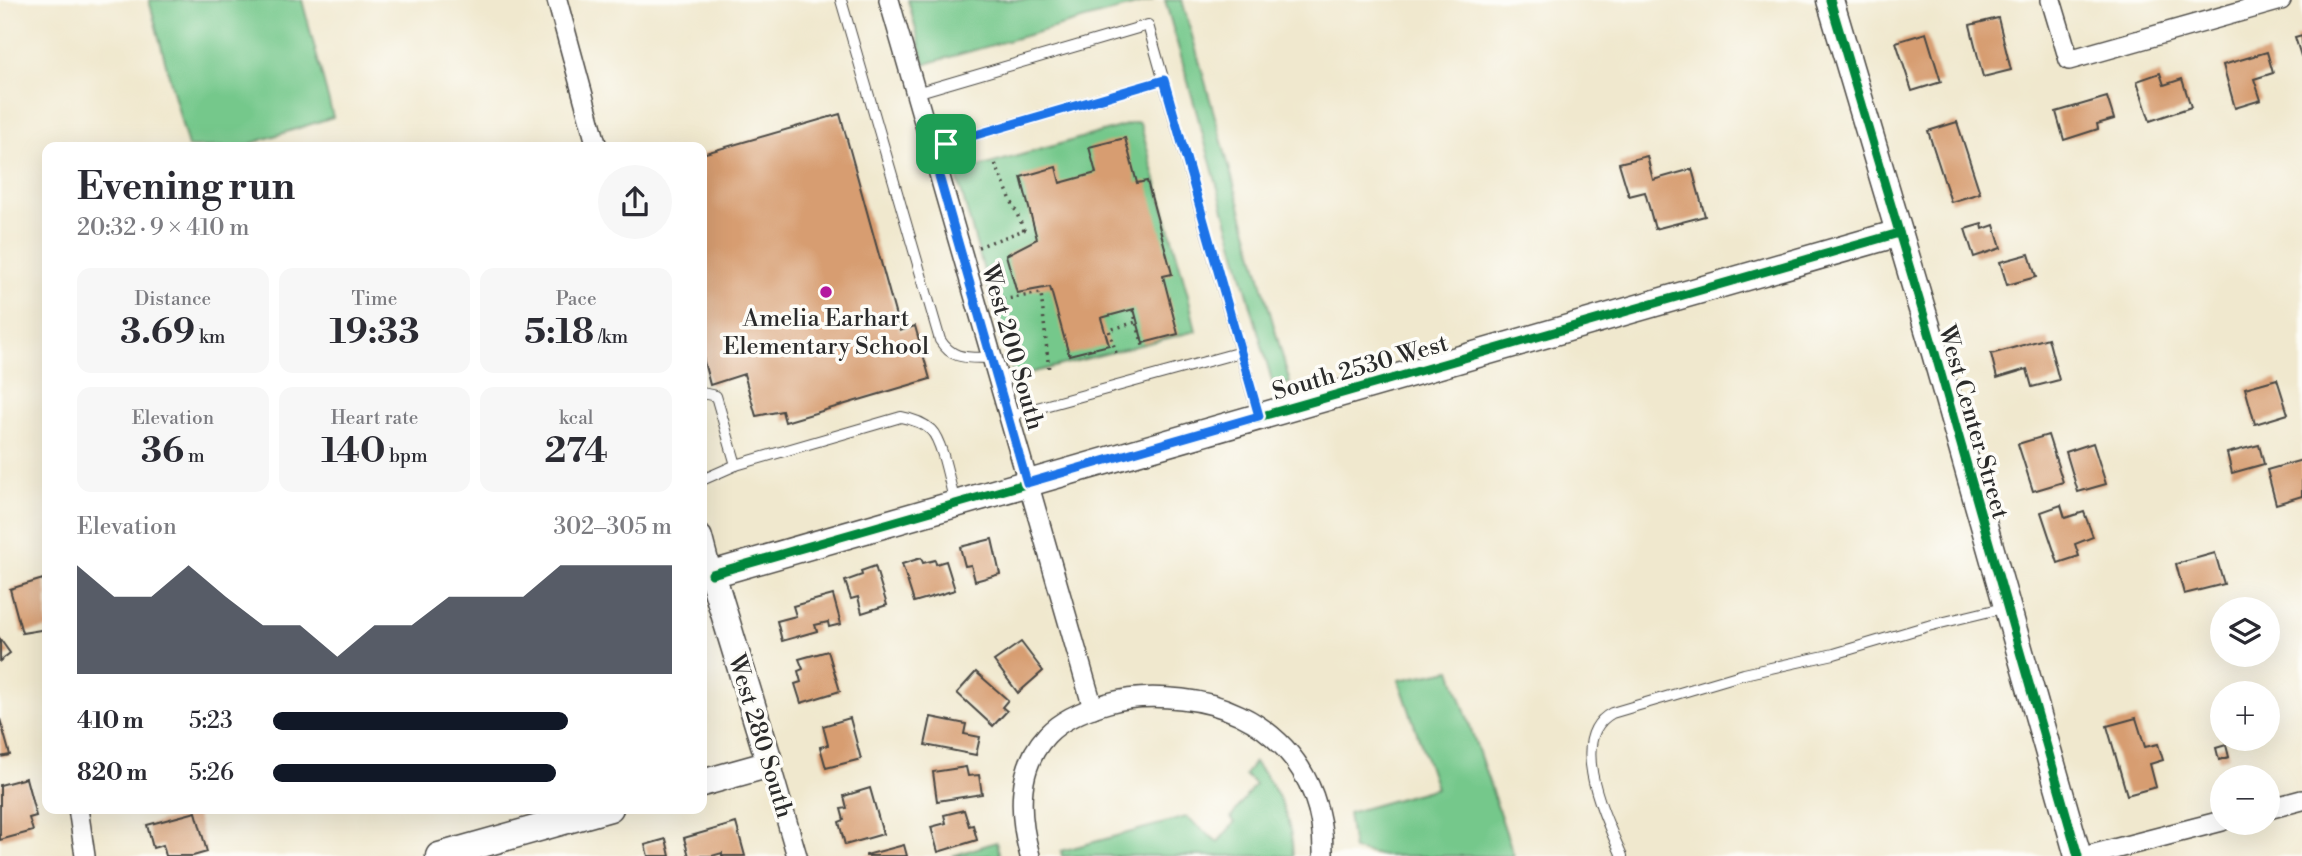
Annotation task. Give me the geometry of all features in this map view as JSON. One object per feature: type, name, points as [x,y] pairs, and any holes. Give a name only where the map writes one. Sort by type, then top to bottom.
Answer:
[{"type":"street","points":[[557,0],[596,142]]},
{"type":"street","name":"West 200 South","points":[[889,0],[1093,708]]},
{"type":"street","name":"West Center Street","points":[[1830,0],[2078,856]]},
{"type":"street","points":[[2051,0],[2069,60],[2281,0]]},
{"type":"street","name":"South 2530 West","points":[[707,575],[1899,233]]},
{"type":"street","name":"West 280 South","points":[[707,575],[770,764],[797,856]]},
{"type":"street","points":[[1030,856],[1021,821],[1025,779],[1038,747],[1052,730],[1093,708],[1119,700],[1165,697],[1212,704],[1257,723],[1279,741],[1304,775],[1318,811],[1323,856]]},
{"type":"street","points":[[707,782],[770,764]]},
{"type":"street","points":[[2280,806],[2302,800]]},
{"type":"street","points":[[79,814],[85,856]]},
{"type":"street","points":[[439,856],[589,814]]},
{"type":"street","points":[[2087,856],[2210,824]]},
{"type":"lane","points":[[841,0],[940,340],[947,351],[957,356],[991,358]]},
{"type":"lane","points":[[916,93],[1149,25],[1259,416]]},
{"type":"lane","points":[[931,148],[1164,80]]},
{"type":"lane","points":[[1007,416],[1241,352]]},
{"type":"lane","points":[[707,394],[716,396],[736,465]]},
{"type":"lane","points":[[707,478],[736,465],[901,417],[918,421],[933,431],[955,504]]},
{"type":"lane","points":[[1622,856],[1602,806],[1591,765],[1591,741],[1601,719],[1612,713],[1744,674],[1834,654],[1928,626],[2007,607]]},
{"type":"path","points":[[975,248],[1024,230],[994,161]]},
{"type":"path","points":[[991,302],[1041,293],[1049,372]]},
{"type":"path","points":[[1133,310],[1143,346]]},
{"type":"path","points":[[1116,353],[1109,330],[1136,322]]},
{"type":"green space","points":[[149,0],[302,0],[333,117],[256,142],[187,142]]},
{"type":"green space","points":[[908,0],[1153,0],[925,64]]},
{"type":"green space","points":[[1165,0],[1182,0],[1290,383],[1274,388]]},
{"type":"green space","points":[[1140,123],[1196,331],[1014,377],[958,173]]},
{"type":"green space","points":[[1451,670],[1514,856],[1384,856],[1353,850],[1348,813],[1436,788],[1399,680]]},
{"type":"green space","points":[[1254,762],[1277,794],[1287,817],[1293,856],[1062,856],[1061,851],[1186,817],[1218,842],[1235,822],[1231,818],[1255,784],[1245,775]]},
{"type":"green space","points":[[996,842],[1000,856],[952,856]]},
{"type":"building","points":[[1998,18],[2011,70],[1983,77],[1970,25]]},
{"type":"building","points":[[1926,33],[1941,82],[1912,91],[1896,42]]},
{"type":"building","points":[[2302,35],[2302,56],[2301,56],[2295,37]]},
{"type":"building","points":[[2267,52],[2273,73],[2254,79],[2261,100],[2235,108],[2223,65]]},
{"type":"building","points":[[2160,73],[2164,85],[2182,79],[2191,107],[2150,121],[2137,81]]},
{"type":"building","points":[[2107,97],[2114,119],[2097,124],[2098,129],[2064,140],[2056,112]]},
{"type":"building","name":"Amelia Earhart Elementary School","points":[[840,114],[900,331],[915,326],[930,379],[785,422],[782,411],[756,416],[744,374],[710,385],[707,373],[707,153]]},
{"type":"building","points":[[1957,122],[1980,193],[1951,202],[1928,131]]},
{"type":"building","points":[[1125,138],[1137,183],[1147,181],[1172,274],[1163,276],[1178,334],[1143,343],[1134,309],[1101,318],[1109,345],[1069,355],[1050,287],[1017,293],[1006,255],[1037,239],[1021,177],[1056,167],[1060,183],[1096,173],[1089,147]]},
{"type":"building","points":[[1647,156],[1653,180],[1692,169],[1705,216],[1655,229],[1645,192],[1629,196],[1619,163]]},
{"type":"building","points":[[1982,224],[1983,229],[1994,225],[2001,248],[1974,257],[1965,229]]},
{"type":"building","points":[[2029,254],[2036,277],[2007,285],[2000,262]]},
{"type":"building","points":[[2048,338],[2059,380],[2032,387],[2027,369],[1997,378],[1991,354]]},
{"type":"building","points":[[2277,379],[2288,414],[2255,424],[2245,388]]},
{"type":"building","points":[[2048,435],[2063,482],[2033,491],[2018,444]]},
{"type":"building","points":[[2093,443],[2106,484],[2078,492],[2066,452]]},
{"type":"building","points":[[2259,445],[2264,464],[2232,473],[2227,453]]},
{"type":"building","points":[[2302,460],[2302,496],[2276,504],[2267,470]]},
{"type":"building","points":[[2061,505],[2065,518],[2084,512],[2093,537],[2075,544],[2079,556],[2058,563],[2041,512]]},
{"type":"building","points":[[992,539],[1000,574],[975,581],[971,565],[965,566],[960,547]]},
{"type":"building","points":[[2215,553],[2224,584],[2184,594],[2176,564]]},
{"type":"building","points":[[921,558],[923,563],[935,560],[936,564],[946,561],[955,590],[914,602],[902,564]]},
{"type":"building","points":[[875,566],[887,605],[862,613],[858,597],[851,599],[845,581],[862,575],[861,571]]},
{"type":"building","points":[[42,579],[42,630],[22,633],[10,589]]},
{"type":"building","points":[[833,595],[841,624],[829,627],[828,622],[815,625],[817,631],[782,641],[777,621],[796,616],[793,606]]},
{"type":"building","points":[[0,639],[10,653],[0,661]]},
{"type":"building","points":[[1021,642],[1043,671],[1018,693],[994,661]]},
{"type":"building","points":[[828,651],[840,691],[801,703],[795,684],[801,682],[798,671],[803,669],[799,659]]},
{"type":"building","points":[[976,672],[1008,700],[1002,707],[1007,711],[993,726],[957,693]]},
{"type":"building","points":[[931,717],[966,724],[964,734],[980,737],[976,755],[925,745]]},
{"type":"building","points":[[850,718],[861,759],[826,768],[820,747],[828,745],[823,726]]},
{"type":"building","points":[[2136,718],[2145,747],[2158,744],[2163,760],[2150,764],[2156,787],[2127,795],[2107,726]]},
{"type":"building","points":[[0,719],[10,755],[0,757]]},
{"type":"building","points":[[2217,751],[2228,751],[2229,757],[2219,760]]},
{"type":"building","points":[[966,767],[968,776],[979,775],[982,794],[937,801],[933,772]]},
{"type":"building","points":[[26,778],[36,816],[29,818],[33,831],[0,840],[0,785]]},
{"type":"building","points":[[870,788],[883,834],[845,845],[839,822],[844,820],[841,809],[847,808],[844,796]]},
{"type":"building","points":[[964,810],[969,826],[973,825],[977,840],[938,852],[931,827],[946,823],[944,815]]},
{"type":"building","points":[[197,814],[207,852],[193,856],[166,856],[163,845],[153,848],[147,825]]},
{"type":"building","points":[[736,823],[745,856],[722,856],[722,853],[689,856],[684,838]]},
{"type":"building","points":[[666,839],[670,856],[648,856],[645,845]]},
{"type":"building","points":[[904,845],[907,856],[866,856],[866,855]]},
{"type":"cycle path","points":[[1830,0],[1935,353],[2078,856]]},
{"type":"cycle path","points":[[712,574],[1899,233]]},
{"type":"place","name":"Amelia Earhart Elementary School","points":[[826,292]]},
{"type":"route","points":[[1164,80],[1259,416],[1027,483],[931,148],[946,144],[1164,80]]}]
